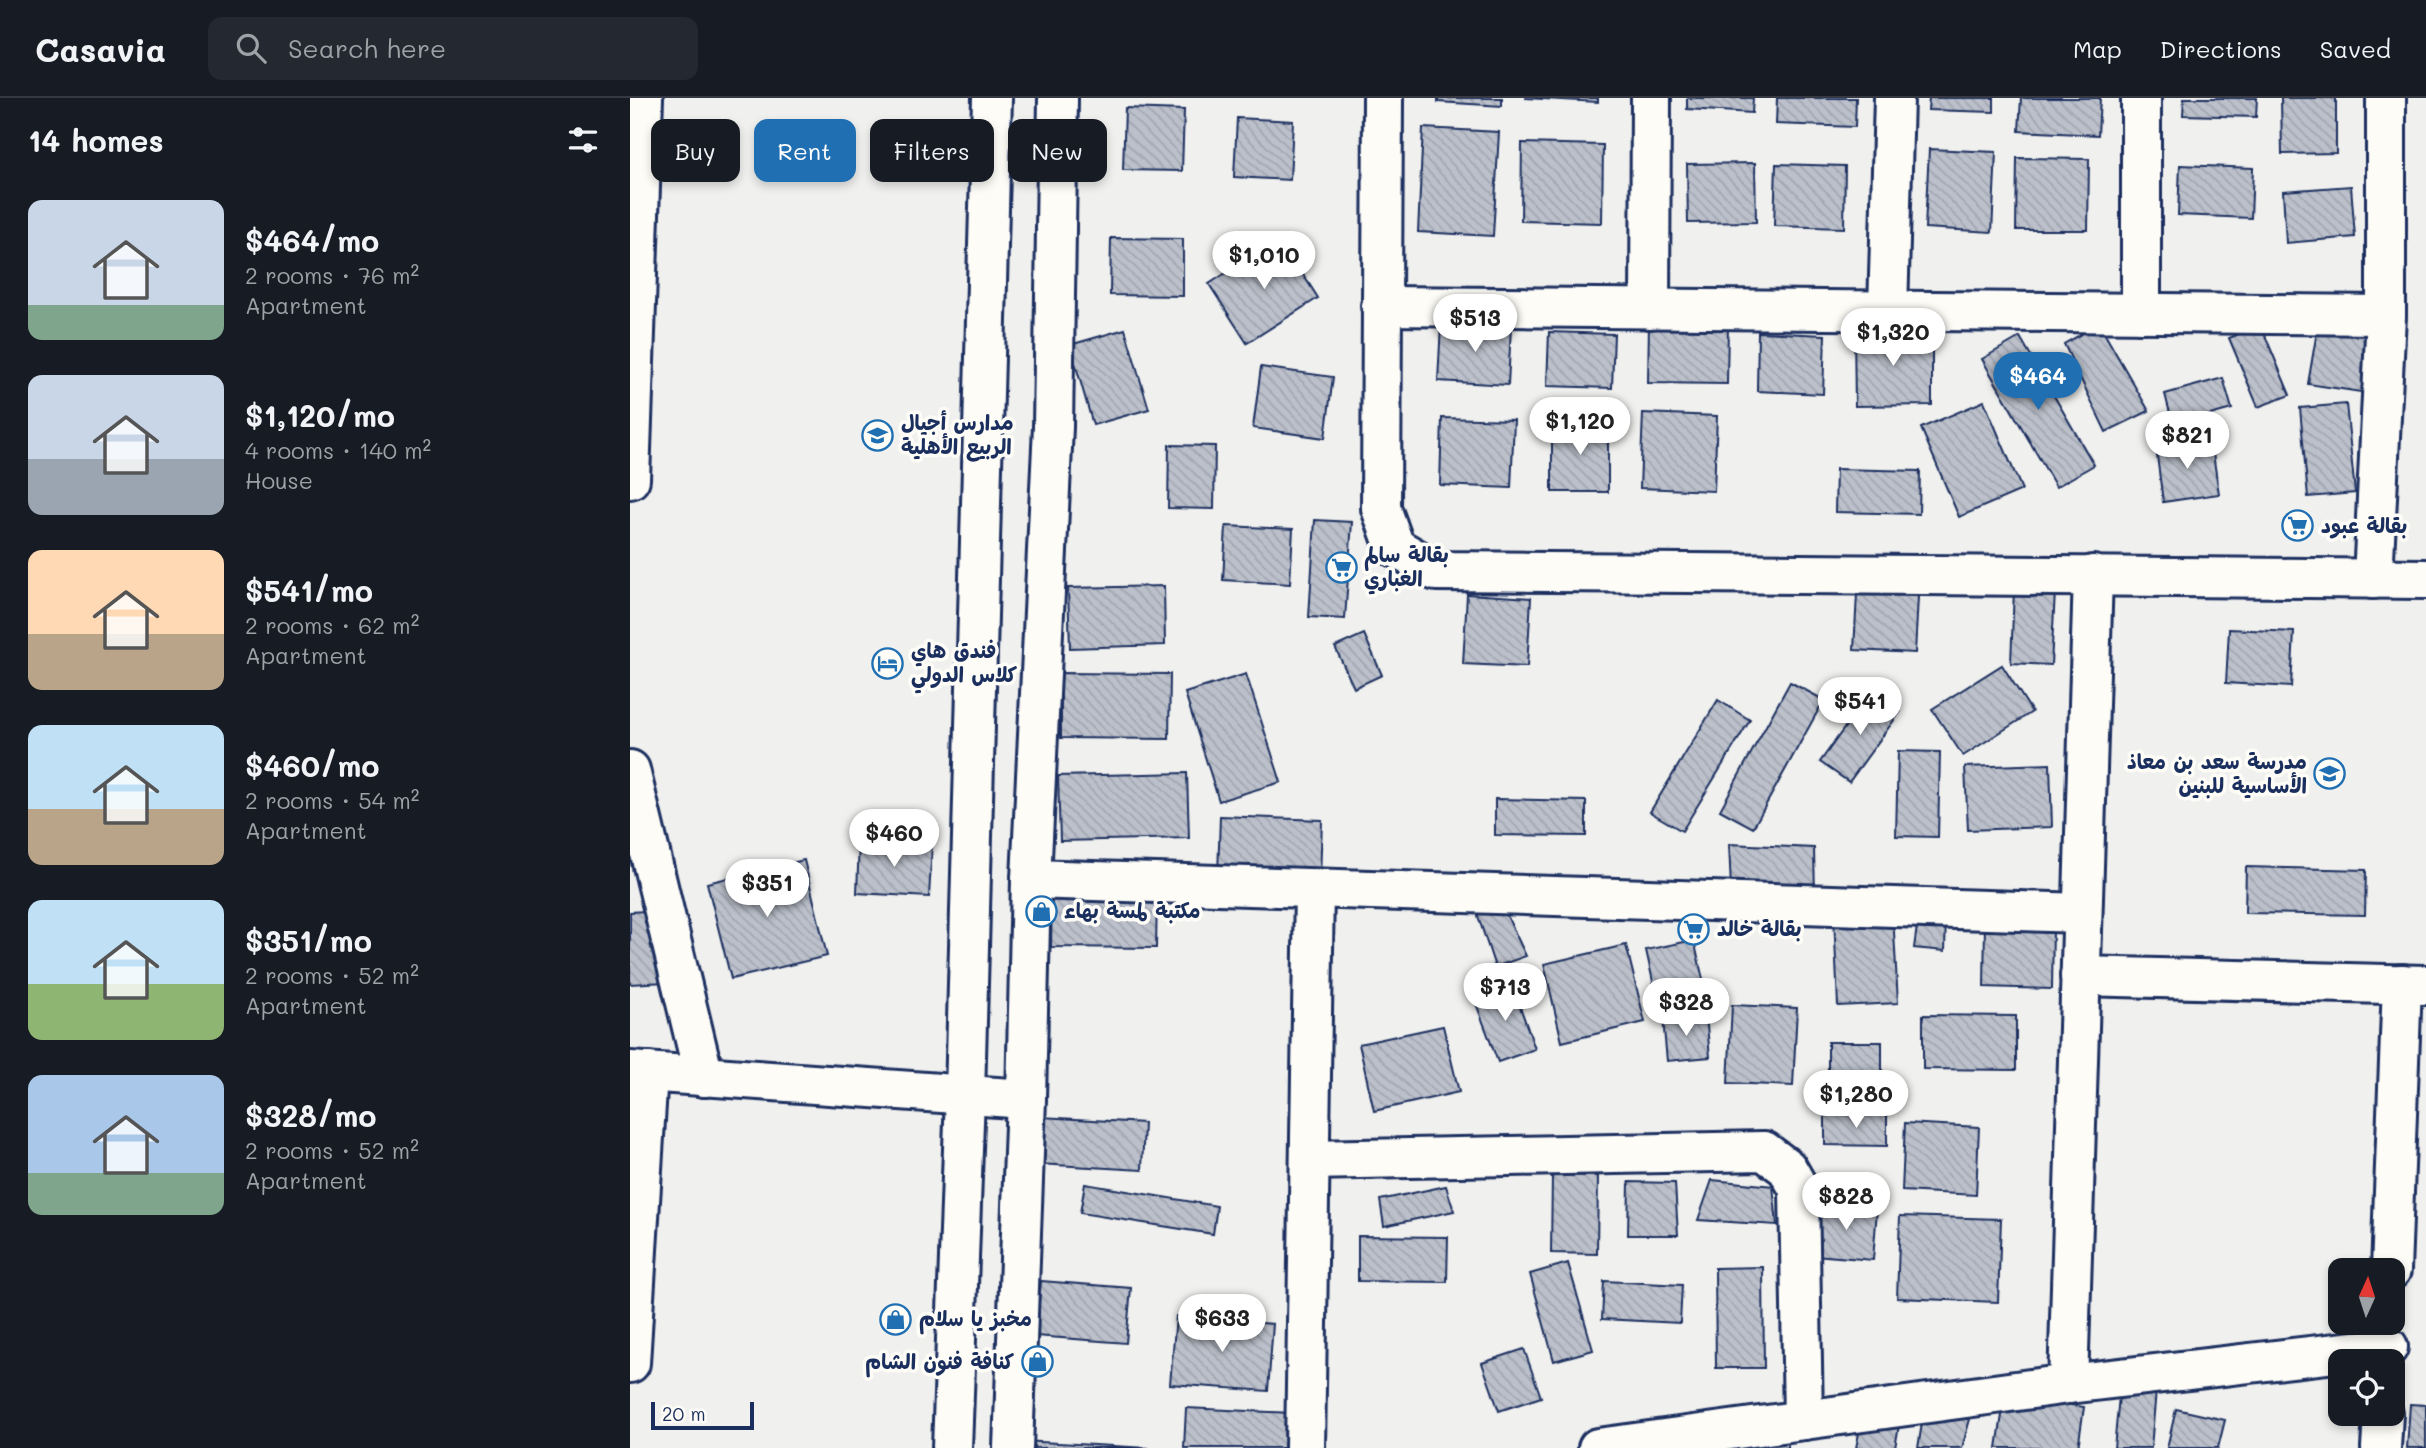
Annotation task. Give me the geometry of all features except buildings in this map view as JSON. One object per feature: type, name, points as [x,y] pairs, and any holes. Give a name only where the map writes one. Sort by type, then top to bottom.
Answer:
[{"type":"street","points":[[630,479],[643,98]]},
{"type":"street","points":[[952,1448],[965,1095],[992,98]]},
{"type":"street","points":[[1013,1448],[1031,879],[1053,427],[1058,98]]},
{"type":"street","points":[[1383,98],[1381,508],[1395,547],[1436,570],[2426,579]]},
{"type":"street","points":[[1650,309],[1651,98]]},
{"type":"street","points":[[1888,311],[1894,98]]},
{"type":"street","points":[[2141,98],[2141,313]]},
{"type":"street","points":[[2373,579],[2385,315],[2386,98]]},
{"type":"street","points":[[1381,306],[2385,315]]},
{"type":"street","points":[[2068,1384],[2093,575]]},
{"type":"street","points":[[630,770],[704,1077]]},
{"type":"street","points":[[1031,879],[2082,913]]},
{"type":"street","points":[[1305,1448],[1314,889]]},
{"type":"street","points":[[2080,976],[2414,984],[2392,1258]]},
{"type":"street","points":[[630,1363],[639,1071],[1026,1099]]},
{"type":"street","points":[[1310,1160],[1764,1151],[1787,1168],[1800,1189],[1803,1420]]},
{"type":"street","points":[[1598,1448],[2068,1384],[2388,1344]]},
{"type":"street","points":[[2381,1448],[2382,1426]]},
{"type":"place","name":"مدارس أجيال الربيع الأهلية","points":[[878,435]]},
{"type":"place","name":"بقالة عبود","points":[[2298,526]]},
{"type":"place","name":"بقالة سالم الغباري","points":[[1341,567]]},
{"type":"place","name":"فندق هاي كلاس الدولي","points":[[888,663]]},
{"type":"place","name":"مدرسة سعد بن معاذ الأساسية للبنين","points":[[2330,774]]},
{"type":"place","name":"مكتبة لمسة بهاء","points":[[1041,911]]},
{"type":"place","name":"بقالة خالد","points":[[1694,929]]},
{"type":"place","name":"مخبز يا سلام","points":[[896,1319]]},
{"type":"place","name":"كنافة فنون الشام","points":[[1037,1362]]}]
